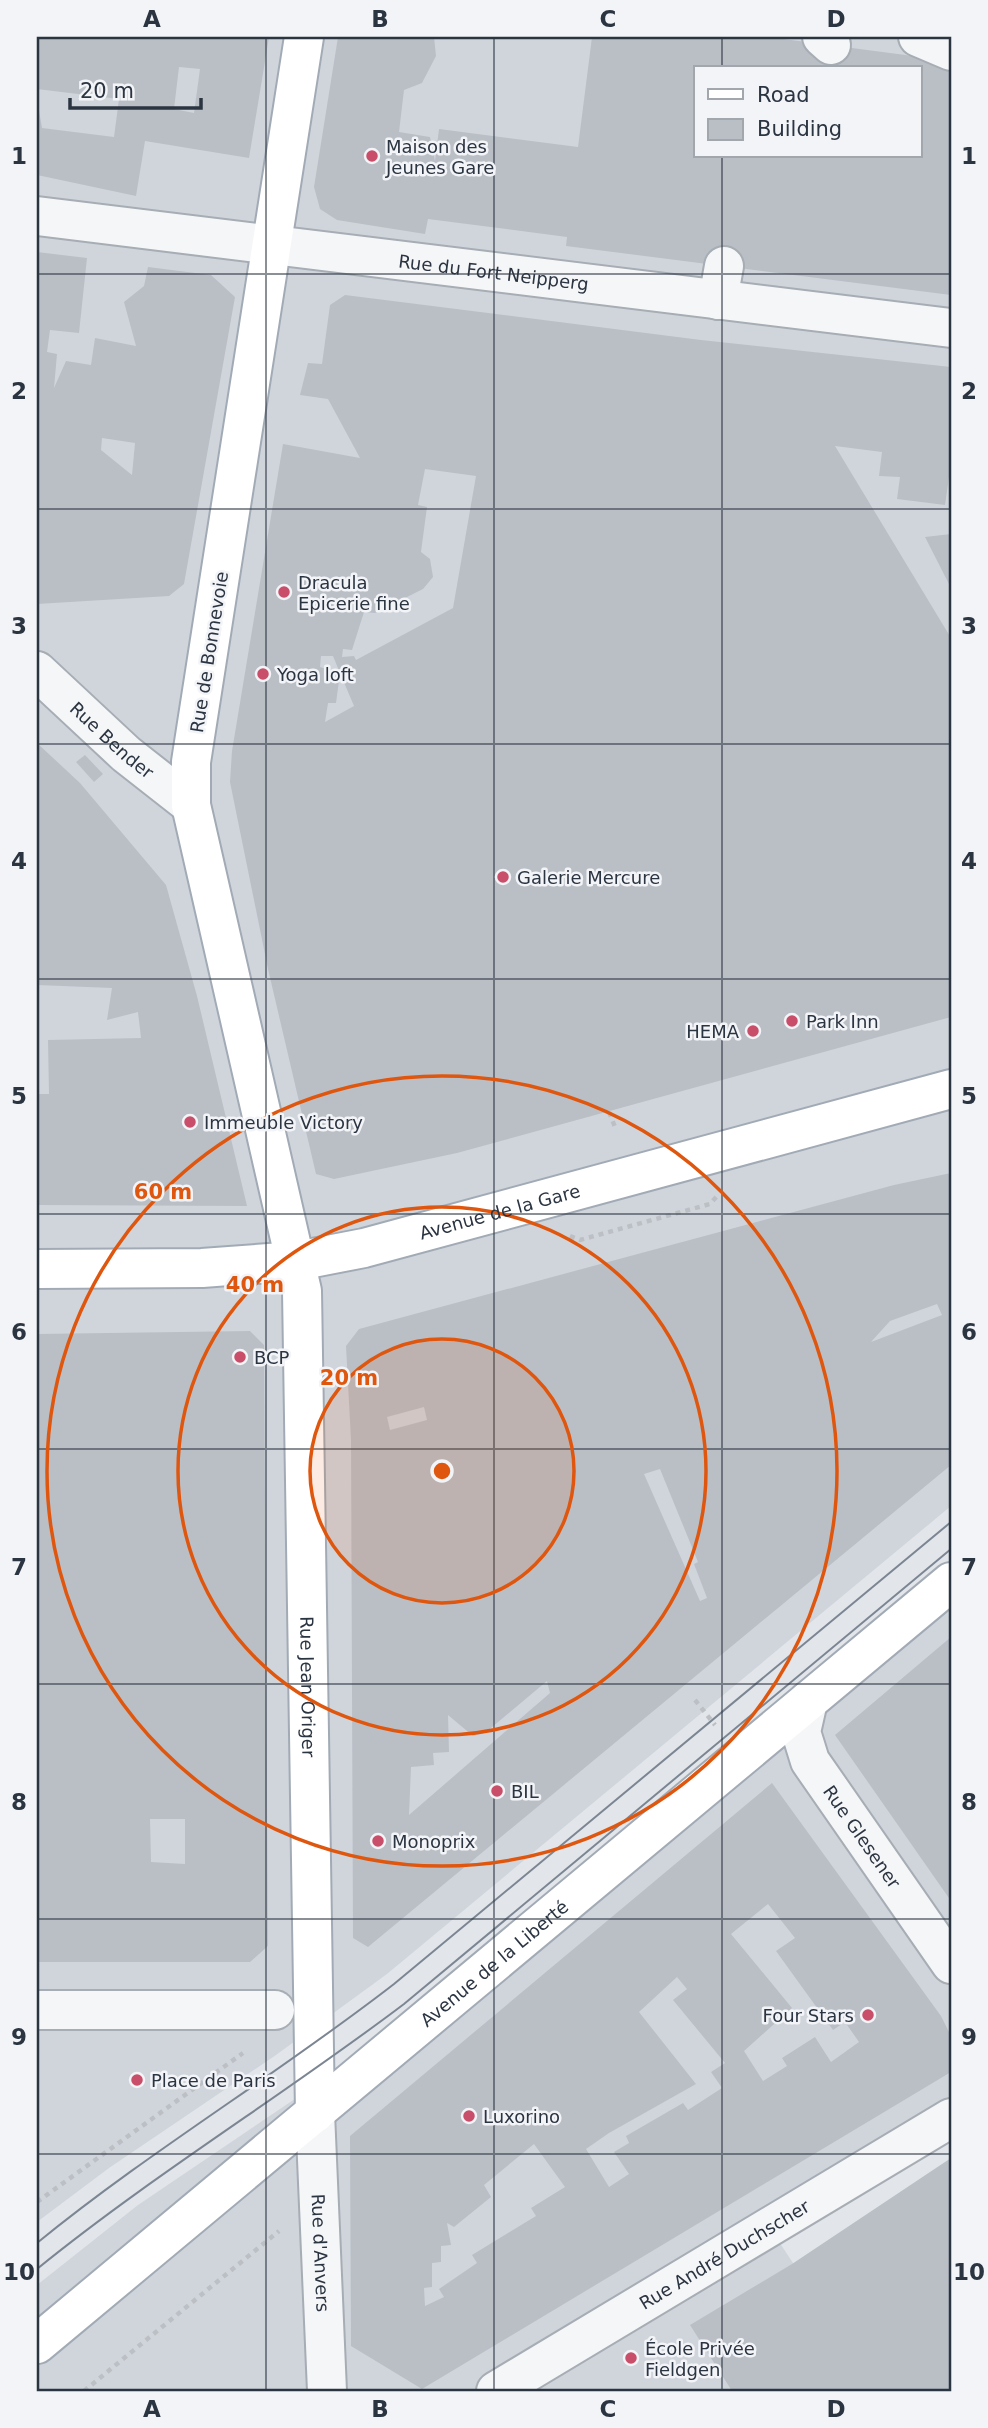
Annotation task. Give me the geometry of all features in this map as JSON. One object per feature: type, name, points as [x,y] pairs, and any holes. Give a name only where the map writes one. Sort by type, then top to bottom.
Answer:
[{"type":"main road","name":"Rue de Bonnevoie","points":[[297,1261],[191,805],[191,762],[304,37]]},
{"type":"main road","name":"Avenue de la Gare","points":[[37,1269],[202,1268],[297,1261],[364,1248],[951,1089]]},
{"type":"main road","name":"Rue Jean Origer","points":[[297,1261],[304,1317],[315,2113]]},
{"type":"main road","name":"Avenue de la Liberté","points":[[37,2343],[951,1582]]},
{"type":"street","points":[[918,37],[951,51]]},
{"type":"street","name":"Rue du Fort Neipperg","points":[[37,216],[272,244],[721,283],[951,328]]},
{"type":"street","name":"Rue Bender","points":[[37,671],[126,754],[191,805]]},
{"type":"street","name":"Rue Glesener","points":[[808,1701],[801,1732],[810,1761],[951,1964]]},
{"type":"street","points":[[37,2010],[275,2010]]},
{"type":"street","name":"Rue d'Anvers","points":[[315,2113],[327,2391]]},
{"type":"street","name":"Rue André Duchscher","points":[[496,2391],[951,2118]]},
{"type":"path","points":[[609,1112],[615,1127]]},
{"type":"path","points":[[37,2202],[275,2030],[275,2010]]},
{"type":"path","points":[[84,2391],[285,2226]]},
{"type":"shaded area","points":[[37,37],[951,37],[951,1506],[387,1974],[276,2055],[109,2168],[37,2222]]},
{"type":"shaded area","points":[[951,1567],[951,2118],[770,2228],[877,2391],[37,2391],[37,2285],[138,2205],[314,2086],[417,2009]]},
{"type":"building","points":[[37,37],[269,37],[249,158],[145,141],[136,196],[37,175],[37,99],[42,128],[114,137],[119,99],[37,89]],"holes":[[[179,67],[200,69],[194,113],[174,109]]]},
{"type":"building","points":[[338,37],[434,37],[436,56],[422,83],[404,90],[399,132],[430,137],[435,161],[439,129],[578,147],[592,37],[768,37],[951,61],[951,295],[566,246],[567,237],[428,219],[425,234],[337,220],[320,209],[314,187]]},
{"type":"building","points":[[37,252],[87,258],[79,333],[50,330],[47,352],[57,354],[54,388],[66,361],[91,365],[95,338],[136,346],[124,302],[144,286],[148,267],[211,275],[235,297],[184,584],[169,596],[37,604]],"holes":[[[102,438],[135,443],[132,475],[101,450]]]},
{"type":"building","points":[[345,295],[701,340],[951,367],[951,463],[945,505],[897,499],[900,477],[879,476],[882,452],[835,446],[951,638],[951,1017],[457,1153],[334,1179],[316,1174],[268,969],[230,782],[232,751],[283,444],[360,458],[328,399],[300,395],[308,363],[322,364],[330,305]],"holes":[[[425,469],[476,476],[453,608],[356,660],[354,656],[342,657],[343,649],[352,650],[364,612],[375,613],[423,589],[433,577],[430,559],[421,552],[427,507],[418,505]],[[321,656],[333,656],[340,673],[320,667]],[[340,673],[354,706],[325,722],[328,703],[336,703]]]},
{"type":"building","points":[[951,534],[951,588],[925,537]]},
{"type":"building","points":[[37,743],[80,783],[166,885],[197,996],[247,1206],[37,1205],[37,1094],[49,1094],[48,1040],[141,1038],[138,1012],[107,1020],[112,988],[37,985]]},
{"type":"building","points":[[85,755],[103,774],[94,782],[76,762]]},
{"type":"building","points":[[951,1173],[951,1465],[368,1947],[353,1938],[351,1440],[346,1346],[359,1329],[894,1185]],"holes":[[[937,1304],[942,1315],[871,1342],[890,1321]],[[424,1407],[427,1420],[390,1430],[387,1417]],[[660,1469],[698,1562],[694,1564],[707,1598],[700,1601],[644,1474]],[[547,1681],[550,1693],[409,1815],[411,1767],[434,1765],[433,1753],[449,1752],[448,1715],[473,1736],[485,1733]]]},
{"type":"building","points":[[250,1331],[264,1345],[268,1946],[250,1962],[37,1962],[37,1334]],"holes":[[[150,1819],[185,1819],[185,1864],[151,1862]]]},
{"type":"building","points":[[951,1637],[951,1901],[835,1735]]},
{"type":"building","points":[[772,1783],[941,2016],[951,2036],[951,2072],[422,2389],[351,2346],[350,2136]],"holes":[[[768,1904],[795,1938],[776,1951],[833,2030],[845,2022],[859,2042],[831,2062],[815,2037],[782,2058],[787,2066],[763,2081],[744,2051],[792,2008],[731,1934]],[[677,1977],[687,1989],[673,2000],[725,2063],[711,2072],[722,2088],[688,2110],[683,2103],[626,2136],[629,2143],[614,2152],[629,2174],[609,2187],[586,2149],[696,2084],[639,2012]],[[534,2144],[565,2187],[531,2208],[536,2216],[472,2255],[477,2263],[439,2289],[444,2297],[425,2306],[424,2288],[432,2287],[432,2263],[441,2262],[441,2246],[451,2245],[447,2223],[454,2227],[491,2197],[484,2185]]]},
{"type":"building","points":[[951,2158],[951,2391],[732,2391],[690,2325],[792,2264]]},
{"type":"tram line","points":[[37,2243],[124,2176],[305,2050],[394,1984],[951,1522]]},
{"type":"tram line","points":[[37,2269],[127,2200],[404,2004],[951,1549]]},
{"type":"place","name":"Maison des Jeunes Gare","points":[[372,156]]},
{"type":"place","name":"Dracula Epicerie fine","points":[[284,592]]},
{"type":"place","name":"Yoga loft","points":[[263,674]]},
{"type":"place","name":"Galerie Mercure","points":[[503,877]]},
{"type":"place","name":"Park Inn","points":[[792,1021]]},
{"type":"place","name":"HEMA","points":[[753,1031]]},
{"type":"place","name":"Immeuble Victory","points":[[190,1122]]},
{"type":"place","name":"BCP","points":[[240,1357]]},
{"type":"place","name":"BIL","points":[[497,1791]]},
{"type":"place","name":"Monoprix","points":[[378,1841]]},
{"type":"place","name":"Four Stars","points":[[868,2015]]},
{"type":"place","name":"Place de Paris","points":[[137,2080]]},
{"type":"place","name":"Luxorino","points":[[469,2116]]},
{"type":"place","name":"École Privée Fieldgen","points":[[631,2358]]}]
